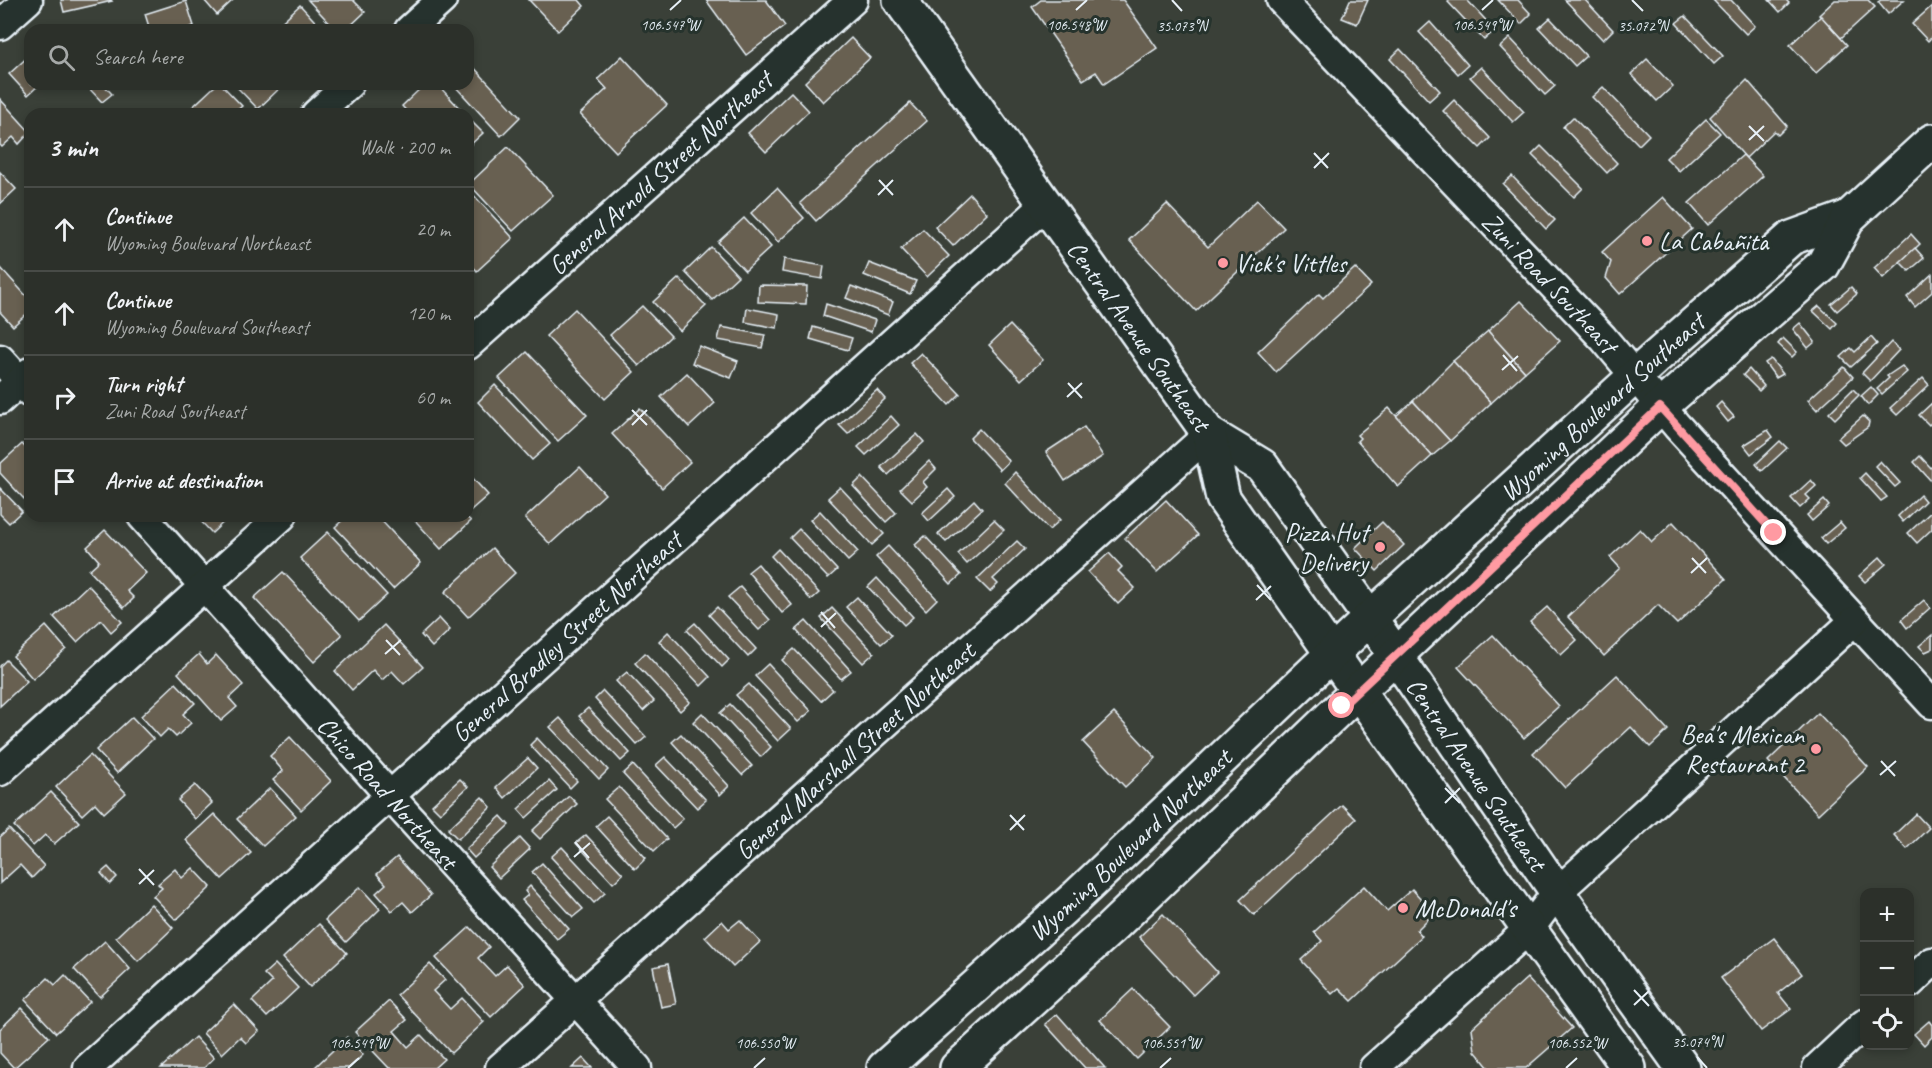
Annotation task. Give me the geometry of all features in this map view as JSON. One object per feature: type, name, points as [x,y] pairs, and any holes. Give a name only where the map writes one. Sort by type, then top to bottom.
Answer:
[{"type":"main road","name":"Central Avenue Southeast","points":[[900,0],[1044,206],[1209,434],[1262,466],[1370,618],[1557,892],[1683,1068]]},
{"type":"main road","name":"Wyoming Boulevard Southeast","points":[[1395,657],[1660,407],[1823,265],[1850,217],[1932,141]]},
{"type":"main road","name":"Wyoming Boulevard Southeast","points":[[1370,618],[1634,376],[1791,238],[1850,217]]},
{"type":"main road","points":[[1209,434],[1223,498],[1358,691],[1629,1068]]},
{"type":"main road","name":"Wyoming Boulevard Northeast","points":[[893,1064],[1077,896],[1370,618]]},
{"type":"main road","name":"Wyoming Boulevard Northeast","points":[[957,1068],[1110,929],[1395,657]]},
{"type":"street","points":[[0,25],[28,0]]},
{"type":"street","name":"General Arnold Street Northeast","points":[[474,340],[853,0]]},
{"type":"street","name":"Zuni Road Southeast","points":[[1281,0],[1603,338],[1660,407],[1932,704]]},
{"type":"street","points":[[415,24],[434,3]]},
{"type":"street","points":[[323,108],[342,90]]},
{"type":"street","name":"General Bradley Street Northeast","points":[[88,1068],[1044,206]]},
{"type":"street","points":[[0,358],[20,386]]},
{"type":"street","name":"General Marshall Street Northeast","points":[[500,1068],[1209,434]]},
{"type":"street","name":"Chico Road Northeast","points":[[147,522],[390,796],[637,1068]]},
{"type":"street","points":[[0,771],[275,522]]},
{"type":"street","points":[[1374,1068],[1530,928],[1557,892],[1854,621]]},
{"type":"street","points":[[1914,978],[1932,962]]},
{"type":"street","points":[[1817,1068],[1860,1028]]},
{"type":"building","points":[[61,0],[111,0],[112,1],[64,12]]},
{"type":"building","points":[[204,0],[233,0],[217,15]]},
{"type":"building","points":[[308,0],[353,0],[365,12],[352,24],[330,24]]},
{"type":"building","points":[[529,0],[579,0],[584,6],[558,31]]},
{"type":"building","points":[[706,0],[766,0],[785,26],[746,55]]},
{"type":"building","points":[[1041,0],[1123,0],[1157,48],[1104,84],[1096,72],[1083,80],[1032,7]]},
{"type":"building","points":[[1350,0],[1368,0],[1357,24],[1342,18]]},
{"type":"building","points":[[1467,0],[1495,30],[1484,40],[1448,2]]},
{"type":"building","points":[[1498,0],[1518,0],[1531,14],[1521,24]]},
{"type":"building","points":[[1565,0],[1585,0],[1613,30],[1603,40]]},
{"type":"building","points":[[1713,0],[1731,0],[1755,26],[1746,34]]},
{"type":"building","points":[[1769,0],[1786,0],[1789,3],[1780,12]]},
{"type":"building","points":[[1835,0],[1868,0],[1875,7],[1841,38],[1819,15]]},
{"type":"building","points":[[1904,0],[1888,14],[1878,2]]},
{"type":"building","points":[[186,1],[193,24],[148,24],[145,14]]},
{"type":"building","points":[[300,5],[317,24],[279,24]]},
{"type":"building","points":[[1932,6],[1932,37],[1928,41],[1912,24]]},
{"type":"building","points":[[1685,16],[1723,56],[1714,64],[1676,23]]},
{"type":"building","points":[[1821,16],[1847,45],[1816,73],[1790,45]]},
{"type":"building","points":[[1550,18],[1586,56],[1575,66],[1539,28]]},
{"type":"building","points":[[1430,22],[1468,65],[1458,74],[1419,32]]},
{"type":"building","points":[[851,38],[870,58],[823,102],[805,82]]},
{"type":"building","points":[[1510,38],[1555,86],[1545,95],[1500,47]]},
{"type":"building","points":[[1400,49],[1440,91],[1429,101],[1390,59]]},
{"type":"building","points":[[622,56],[667,105],[616,152],[580,114],[607,89],[598,79]]},
{"type":"building","points":[[1647,59],[1673,86],[1657,101],[1631,74]]},
{"type":"building","points":[[24,60],[24,90],[33,90],[28,95],[9,74]]},
{"type":"building","points":[[474,67],[520,117],[501,136],[459,90],[474,90]]},
{"type":"building","points":[[1481,67],[1524,112],[1513,122],[1470,77]]},
{"type":"building","points":[[1747,80],[1787,126],[1778,135],[1774,131],[1746,158],[1710,117]]},
{"type":"building","points":[[1603,87],[1649,135],[1639,145],[1592,97]]},
{"type":"building","points":[[91,90],[108,90],[112,94],[102,102]]},
{"type":"building","points":[[211,90],[227,90],[242,106],[240,108],[191,108]]},
{"type":"building","points":[[240,90],[278,90],[259,108]]},
{"type":"building","points":[[419,90],[443,90],[459,108],[404,108],[402,106]]},
{"type":"building","points":[[791,92],[809,111],[766,152],[748,133]]},
{"type":"building","points":[[0,99],[24,125],[24,139],[19,144],[13,137],[2,147],[0,145]]},
{"type":"building","points":[[1454,100],[1490,138],[1480,148],[1443,111]]},
{"type":"building","points":[[910,103],[927,121],[816,221],[800,203]]},
{"type":"building","points":[[1573,117],[1617,163],[1607,173],[1563,127]]},
{"type":"building","points":[[1706,119],[1720,133],[1679,171],[1666,158]]},
{"type":"building","points":[[474,124],[483,133],[474,141]]},
{"type":"building","points":[[1541,146],[1583,188],[1574,197],[1532,155]]},
{"type":"building","points":[[508,147],[553,195],[513,231],[474,189],[474,179]]},
{"type":"building","points":[[1743,155],[1763,176],[1708,225],[1689,203]]},
{"type":"building","points":[[0,172],[16,189],[0,204]]},
{"type":"building","points":[[1512,176],[1555,220],[1546,229],[1503,184]]},
{"type":"building","points":[[777,188],[804,218],[778,242],[751,213]]},
{"type":"building","points":[[970,194],[987,213],[953,246],[935,227]]},
{"type":"building","points":[[474,196],[513,238],[477,271],[474,268]]},
{"type":"building","name":"La Cabañita","points":[[1663,197],[1692,229],[1620,294],[1606,278],[1611,262],[1602,252]]},
{"type":"building","points":[[1257,200],[1284,228],[1196,311],[1129,240],[1167,204],[1208,247]]},
{"type":"building","points":[[744,218],[771,247],[745,271],[718,242]]},
{"type":"building","points":[[923,229],[949,256],[927,277],[901,249]]},
{"type":"building","points":[[1911,234],[1920,244],[1883,278],[1874,268]]},
{"type":"building","points":[[711,247],[738,276],[712,300],[685,272]]},
{"type":"building","points":[[1915,248],[1924,258],[1909,271],[1900,262]]},
{"type":"building","points":[[784,259],[824,266],[822,279],[782,272]]},
{"type":"building","points":[[869,263],[916,281],[910,294],[864,275]]},
{"type":"building","points":[[0,267],[24,293],[24,316],[13,326],[0,312]]},
{"type":"building","points":[[1355,268],[1371,285],[1276,372],[1258,352],[1319,294],[1323,298]]},
{"type":"building","points":[[1932,274],[1932,292],[1915,307],[1907,297]]},
{"type":"building","points":[[679,278],[706,306],[680,331],[653,302]]},
{"type":"building","points":[[759,285],[807,286],[806,304],[758,302]]},
{"type":"building","points":[[851,286],[893,302],[888,315],[846,298]]},
{"type":"building","points":[[1851,287],[1857,294],[1837,311],[1831,304]]},
{"type":"building","points":[[1521,301],[1560,341],[1525,372],[1488,331]]},
{"type":"building","points":[[826,304],[875,320],[871,332],[823,316]]},
{"type":"building","points":[[642,306],[671,336],[639,366],[610,335]]},
{"type":"building","points":[[1819,306],[1837,323],[1832,329],[1813,311]]},
{"type":"building","points":[[747,308],[779,314],[777,328],[745,322]]},
{"type":"building","points":[[575,309],[634,372],[605,399],[546,336]]},
{"type":"building","points":[[1800,323],[1815,342],[1808,348],[1793,329]]},
{"type":"building","points":[[1010,325],[1043,360],[1021,380],[989,345]]},
{"type":"building","points":[[721,327],[765,335],[762,348],[718,340]]},
{"type":"building","points":[[813,327],[852,338],[848,350],[810,339]]},
{"type":"building","points":[[1488,331],[1525,372],[1491,403],[1453,361]]},
{"type":"building","points":[[1871,337],[1877,344],[1851,367],[1841,357],[1851,348],[1855,352]]},
{"type":"building","points":[[1783,338],[1797,352],[1792,357],[1778,344]]},
{"type":"building","points":[[1891,342],[1899,350],[1870,381],[1862,373]]},
{"type":"building","points":[[699,346],[738,361],[731,378],[692,363]]},
{"type":"building","points":[[527,352],[587,415],[558,441],[499,378]]},
{"type":"building","points":[[921,353],[960,394],[949,405],[910,363]]},
{"type":"building","points":[[1771,359],[1783,374],[1776,378],[1765,363]]},
{"type":"building","points":[[1453,361],[1491,403],[1450,441],[1413,401]]},
{"type":"building","points":[[1902,366],[1907,372],[1882,394],[1877,389],[1889,378],[1887,376]]},
{"type":"building","points":[[1844,367],[1853,377],[1817,410],[1808,400]]},
{"type":"building","points":[[1749,369],[1764,386],[1759,391],[1743,375]]},
{"type":"building","points":[[687,373],[715,403],[689,427],[661,397]]},
{"type":"building","points":[[1923,378],[1929,385],[1897,415],[1890,408]]},
{"type":"building","points":[[495,385],[550,444],[532,460],[478,402]]},
{"type":"building","points":[[1871,387],[1878,395],[1868,405],[1861,396]]},
{"type":"building","points":[[1853,389],[1859,395],[1835,419],[1829,413]]},
{"type":"building","points":[[877,390],[885,399],[848,434],[839,425]]},
{"type":"building","points":[[1413,401],[1450,441],[1432,456],[1396,416]]},
{"type":"building","points":[[1721,402],[1734,417],[1728,422],[1716,407]]},
{"type":"building","points":[[1932,403],[1932,422],[1929,425],[1919,415]]},
{"type":"building","points":[[640,408],[690,462],[662,488],[612,434]]},
{"type":"building","points":[[1389,408],[1432,456],[1398,487],[1357,441],[1360,438],[1357,435]]},
{"type":"building","points":[[891,416],[899,425],[866,455],[858,447]]},
{"type":"building","points":[[1863,416],[1869,422],[1868,427],[1844,444],[1838,438]]},
{"type":"building","points":[[1084,427],[1103,456],[1065,481],[1046,452]]},
{"type":"building","points":[[979,429],[1009,461],[1000,470],[970,438]]},
{"type":"building","points":[[1768,430],[1773,437],[1751,454],[1744,445]]},
{"type":"building","points":[[917,434],[924,442],[888,475],[881,467]]},
{"type":"building","points":[[1780,441],[1787,448],[1762,471],[1756,464]]},
{"type":"building","points":[[22,444],[24,446],[24,499],[0,473],[0,464]]},
{"type":"building","points":[[1920,456],[1932,469],[1932,482],[1914,462]]},
{"type":"building","points":[[929,461],[936,469],[923,482],[927,487],[912,501],[900,489]]},
{"type":"building","points":[[1880,461],[1900,483],[1895,487],[1875,466]]},
{"type":"building","points":[[580,467],[605,494],[550,544],[525,518]]},
{"type":"building","points":[[1015,472],[1060,520],[1049,530],[1005,483]]},
{"type":"building","points":[[1865,473],[1887,497],[1881,501],[1860,478]]},
{"type":"building","points":[[862,477],[896,513],[886,522],[853,486]]},
{"type":"building","points":[[474,480],[488,495],[474,507]]},
{"type":"building","points":[[1811,480],[1816,486],[1806,495],[1810,499],[1800,508],[1791,498]]},
{"type":"building","points":[[840,487],[884,534],[872,545],[828,498]]},
{"type":"building","points":[[0,488],[22,511],[9,523],[0,514]]},
{"type":"building","points":[[948,489],[955,497],[929,521],[922,513]]},
{"type":"building","points":[[1920,495],[1925,501],[1903,522],[1898,516]]},
{"type":"building","points":[[974,500],[982,509],[946,542],[938,534]]},
{"type":"building","points":[[1166,500],[1198,535],[1157,572],[1125,538]]},
{"type":"building","points":[[1824,500],[1829,506],[1812,521],[1807,515]]},
{"type":"building","points":[[820,511],[858,552],[848,561],[810,520]]},
{"type":"building","points":[[1932,511],[1932,529],[1917,543],[1908,533]]},
{"type":"building","points":[[994,520],[1004,530],[967,564],[958,554]]},
{"type":"building","points":[[202,522],[224,522],[212,533]]},
{"type":"building","points":[[340,522],[383,522],[421,563],[393,589],[335,527]]},
{"type":"building","points":[[416,522],[470,522],[441,549]]},
{"type":"building","name":"Pizza Hut Delivery","points":[[1382,522],[1404,545],[1377,571],[1355,548]]},
{"type":"building","points":[[1673,522],[1726,579],[1677,624],[1658,605],[1604,656],[1568,617],[1620,568],[1610,557],[1640,529],[1652,542]]},
{"type":"building","points":[[1840,522],[1845,528],[1826,544],[1821,538]]},
{"type":"building","points":[[799,529],[837,570],[828,578],[790,538]]},
{"type":"building","points":[[105,530],[146,573],[127,591],[134,598],[124,608],[89,570],[99,561],[87,547]]},
{"type":"building","points":[[328,532],[387,595],[359,621],[300,558]]},
{"type":"building","points":[[925,536],[961,575],[951,584],[915,545]]},
{"type":"building","points":[[1017,541],[1025,549],[993,579],[998,584],[990,592],[977,579]]},
{"type":"building","points":[[888,546],[937,599],[926,610],[876,557]]},
{"type":"building","points":[[492,548],[515,573],[468,617],[445,592]]},
{"type":"building","points":[[778,549],[819,593],[811,600],[771,556]]},
{"type":"building","points":[[1109,553],[1122,567],[1118,571],[1135,588],[1118,604],[1088,572]]},
{"type":"building","points":[[1880,557],[1886,564],[1865,582],[1859,576]]},
{"type":"building","points":[[758,564],[792,605],[782,613],[748,572]]},
{"type":"building","points":[[283,572],[342,635],[314,662],[254,598]]},
{"type":"building","points":[[877,578],[913,617],[904,625],[868,587]]},
{"type":"building","points":[[88,585],[122,622],[111,632],[101,620],[77,642],[54,617]]},
{"type":"building","points":[[740,587],[770,620],[759,630],[728,597]]},
{"type":"building","points":[[857,597],[892,635],[881,644],[846,607]]},
{"type":"building","points":[[1924,600],[1930,608],[1907,628],[1901,620]]},
{"type":"building","points":[[717,607],[756,649],[748,657],[709,615]]},
{"type":"building","points":[[1547,607],[1577,640],[1561,655],[1530,622]]},
{"type":"building","points":[[832,608],[874,653],[863,663],[821,618]]},
{"type":"building","points":[[439,618],[450,630],[432,647],[421,635]]},
{"type":"building","points":[[806,621],[851,671],[841,679],[796,630]]},
{"type":"building","points":[[695,623],[729,660],[722,667],[687,630]]},
{"type":"building","points":[[384,625],[423,667],[404,684],[392,671],[382,680],[373,670],[352,690],[335,671]]},
{"type":"building","points":[[46,626],[66,649],[33,679],[13,656]]},
{"type":"building","points":[[668,632],[710,677],[701,686],[659,641]]},
{"type":"building","points":[[1493,635],[1559,706],[1524,738],[1458,667]]},
{"type":"building","points":[[1932,635],[1932,649],[1925,652],[1919,646]]},
{"type":"building","points":[[794,649],[833,690],[821,701],[782,660]]},
{"type":"building","points":[[645,653],[690,702],[680,711],[635,663]]},
{"type":"building","points":[[199,654],[207,664],[216,655],[243,685],[229,698],[237,707],[221,721],[178,673]]},
{"type":"building","points":[[6,660],[27,681],[0,706],[0,666]]},
{"type":"building","points":[[768,664],[811,711],[798,722],[755,676]]},
{"type":"building","points":[[627,672],[654,701],[643,711],[616,681]]},
{"type":"building","points":[[1617,675],[1668,730],[1650,747],[1631,727],[1565,788],[1533,753]]},
{"type":"building","points":[[176,683],[195,703],[183,714],[191,723],[176,737],[168,729],[160,737],[141,716]]},
{"type":"building","points":[[749,684],[791,729],[778,741],[736,695]]},
{"type":"building","points":[[603,691],[646,737],[637,745],[595,699]]},
{"type":"building","points":[[730,704],[771,747],[761,757],[720,713]]},
{"type":"building","points":[[588,708],[630,753],[621,761],[579,716]]},
{"type":"building","points":[[702,713],[752,766],[742,775],[693,722]]},
{"type":"building","points":[[1114,713],[1156,758],[1125,787],[1083,742]]},
{"type":"building","points":[[1818,713],[1868,767],[1818,814],[1768,761]]},
{"type":"building","points":[[132,717],[153,739],[117,773],[96,750]]},
{"type":"building","points":[[560,718],[608,770],[599,779],[550,727]]},
{"type":"building","points":[[681,734],[729,786],[720,795],[672,742]]},
{"type":"building","points":[[290,737],[331,781],[301,810],[273,780],[283,771],[270,756]]},
{"type":"building","points":[[537,738],[577,781],[570,788],[530,745]]},
{"type":"building","points":[[90,755],[126,793],[104,813],[95,803],[82,815],[56,787]]},
{"type":"building","points":[[665,757],[706,800],[697,808],[656,765]]},
{"type":"building","points":[[528,758],[537,768],[505,798],[496,787]]},
{"type":"building","points":[[633,765],[683,819],[673,828],[623,774]]},
{"type":"building","points":[[460,779],[468,787],[440,813],[432,805]]},
{"type":"building","points":[[549,781],[557,790],[526,818],[518,809]]},
{"type":"building","points":[[195,785],[212,803],[195,819],[178,800]]},
{"type":"building","points":[[619,787],[667,839],[654,851],[605,799]]},
{"type":"building","points":[[270,788],[296,816],[263,846],[237,819]]},
{"type":"building","points":[[51,792],[79,822],[54,844],[45,835],[33,846],[14,826]]},
{"type":"building","points":[[569,796],[577,804],[540,839],[532,831]]},
{"type":"building","points":[[482,797],[491,807],[458,839],[448,829]]},
{"type":"building","points":[[1342,805],[1356,819],[1254,915],[1240,900]]},
{"type":"building","points":[[214,814],[251,853],[222,879],[186,840]]},
{"type":"building","points":[[1916,814],[1929,828],[1907,849],[1894,835]]},
{"type":"building","points":[[501,816],[509,825],[474,858],[466,849]]},
{"type":"building","points":[[607,816],[646,858],[635,869],[596,826]]},
{"type":"building","points":[[9,829],[44,866],[32,878],[20,865],[0,883],[0,837]]},
{"type":"building","points":[[586,835],[623,874],[613,883],[576,843]]},
{"type":"building","points":[[520,838],[530,849],[499,878],[489,867]]},
{"type":"building","points":[[562,847],[605,893],[594,903],[551,857]]},
{"type":"building","points":[[397,857],[431,895],[412,912],[403,902],[392,911],[376,893],[386,884],[377,874]]},
{"type":"building","points":[[542,863],[583,909],[573,917],[532,872]]},
{"type":"building","points":[[108,867],[117,877],[110,884],[101,873]]},
{"type":"building","points":[[193,868],[211,887],[176,920],[153,896],[162,888],[158,884],[175,869],[182,878]]},
{"type":"building","points":[[530,886],[569,929],[557,939],[522,900],[528,895],[525,891]]},
{"type":"building","points":[[1364,886],[1387,911],[1412,889],[1434,913],[1417,930],[1422,936],[1352,1001],[1339,988],[1332,994],[1301,960],[1322,941],[1314,932]]},
{"type":"building","points":[[360,887],[380,909],[346,942],[325,920]]},
{"type":"building","points":[[151,904],[173,928],[138,961],[116,937]]},
{"type":"building","points":[[1163,914],[1217,972],[1193,995],[1139,937]]},
{"type":"building","points":[[740,920],[760,942],[733,967],[705,937],[722,921],[729,929]]},
{"type":"building","points":[[319,924],[347,953],[310,987],[283,958]]},
{"type":"building","points":[[470,927],[489,947],[478,958],[495,976],[507,965],[525,985],[491,1017],[436,958]]},
{"type":"building","points":[[1774,938],[1802,974],[1778,993],[1791,1009],[1761,1031],[1721,978]]},
{"type":"building","points":[[105,941],[130,969],[100,997],[74,969]]},
{"type":"building","points":[[275,964],[298,988],[267,1017],[252,1001],[272,982],[264,974]]},
{"type":"building","points":[[430,964],[445,980],[433,991],[450,1009],[462,998],[484,1022],[451,1053],[397,995]]},
{"type":"building","points":[[668,964],[676,1004],[661,1007],[653,967]]},
{"type":"building","points":[[65,975],[90,1002],[56,1033],[25,1000],[48,978],[55,985]]},
{"type":"building","points":[[1527,978],[1572,1028],[1526,1068],[1489,1068],[1475,1051],[1472,1028]]},
{"type":"building","points":[[1133,989],[1170,1027],[1137,1059],[1100,1020]]},
{"type":"building","points":[[389,1001],[407,1020],[394,1031],[408,1047],[421,1035],[444,1059],[434,1068],[389,1068],[355,1032]]},
{"type":"building","points":[[234,1004],[259,1031],[246,1043],[240,1037],[222,1054],[203,1033]]},
{"type":"building","points":[[22,1008],[49,1037],[14,1068],[0,1053],[0,1029]]},
{"type":"building","points":[[1057,1014],[1105,1068],[1085,1068],[1045,1024]]},
{"type":"building","points":[[1929,1021],[1932,1025],[1932,1037],[1924,1045],[1914,1034]]},
{"type":"building","points":[[195,1037],[214,1058],[204,1068],[161,1068]]},
{"type":"building","points":[[347,1037],[363,1055],[349,1068],[314,1068]]},
{"type":"building","points":[[583,1058],[592,1068],[572,1068]]},
{"type":"place","name":"La Cabañita","points":[[1647,241]]},
{"type":"place","name":"Vick's Vittles","points":[[1223,263]]},
{"type":"place","name":"Pizza Hut Delivery","points":[[1380,547]]},
{"type":"place","name":"Bea's Mexican Restaurant 2","points":[[1816,749]]},
{"type":"place","name":"McDonald's","points":[[1403,908]]},
{"type":"route","points":[[1342,706],[1660,407],[1774,533]]}]
